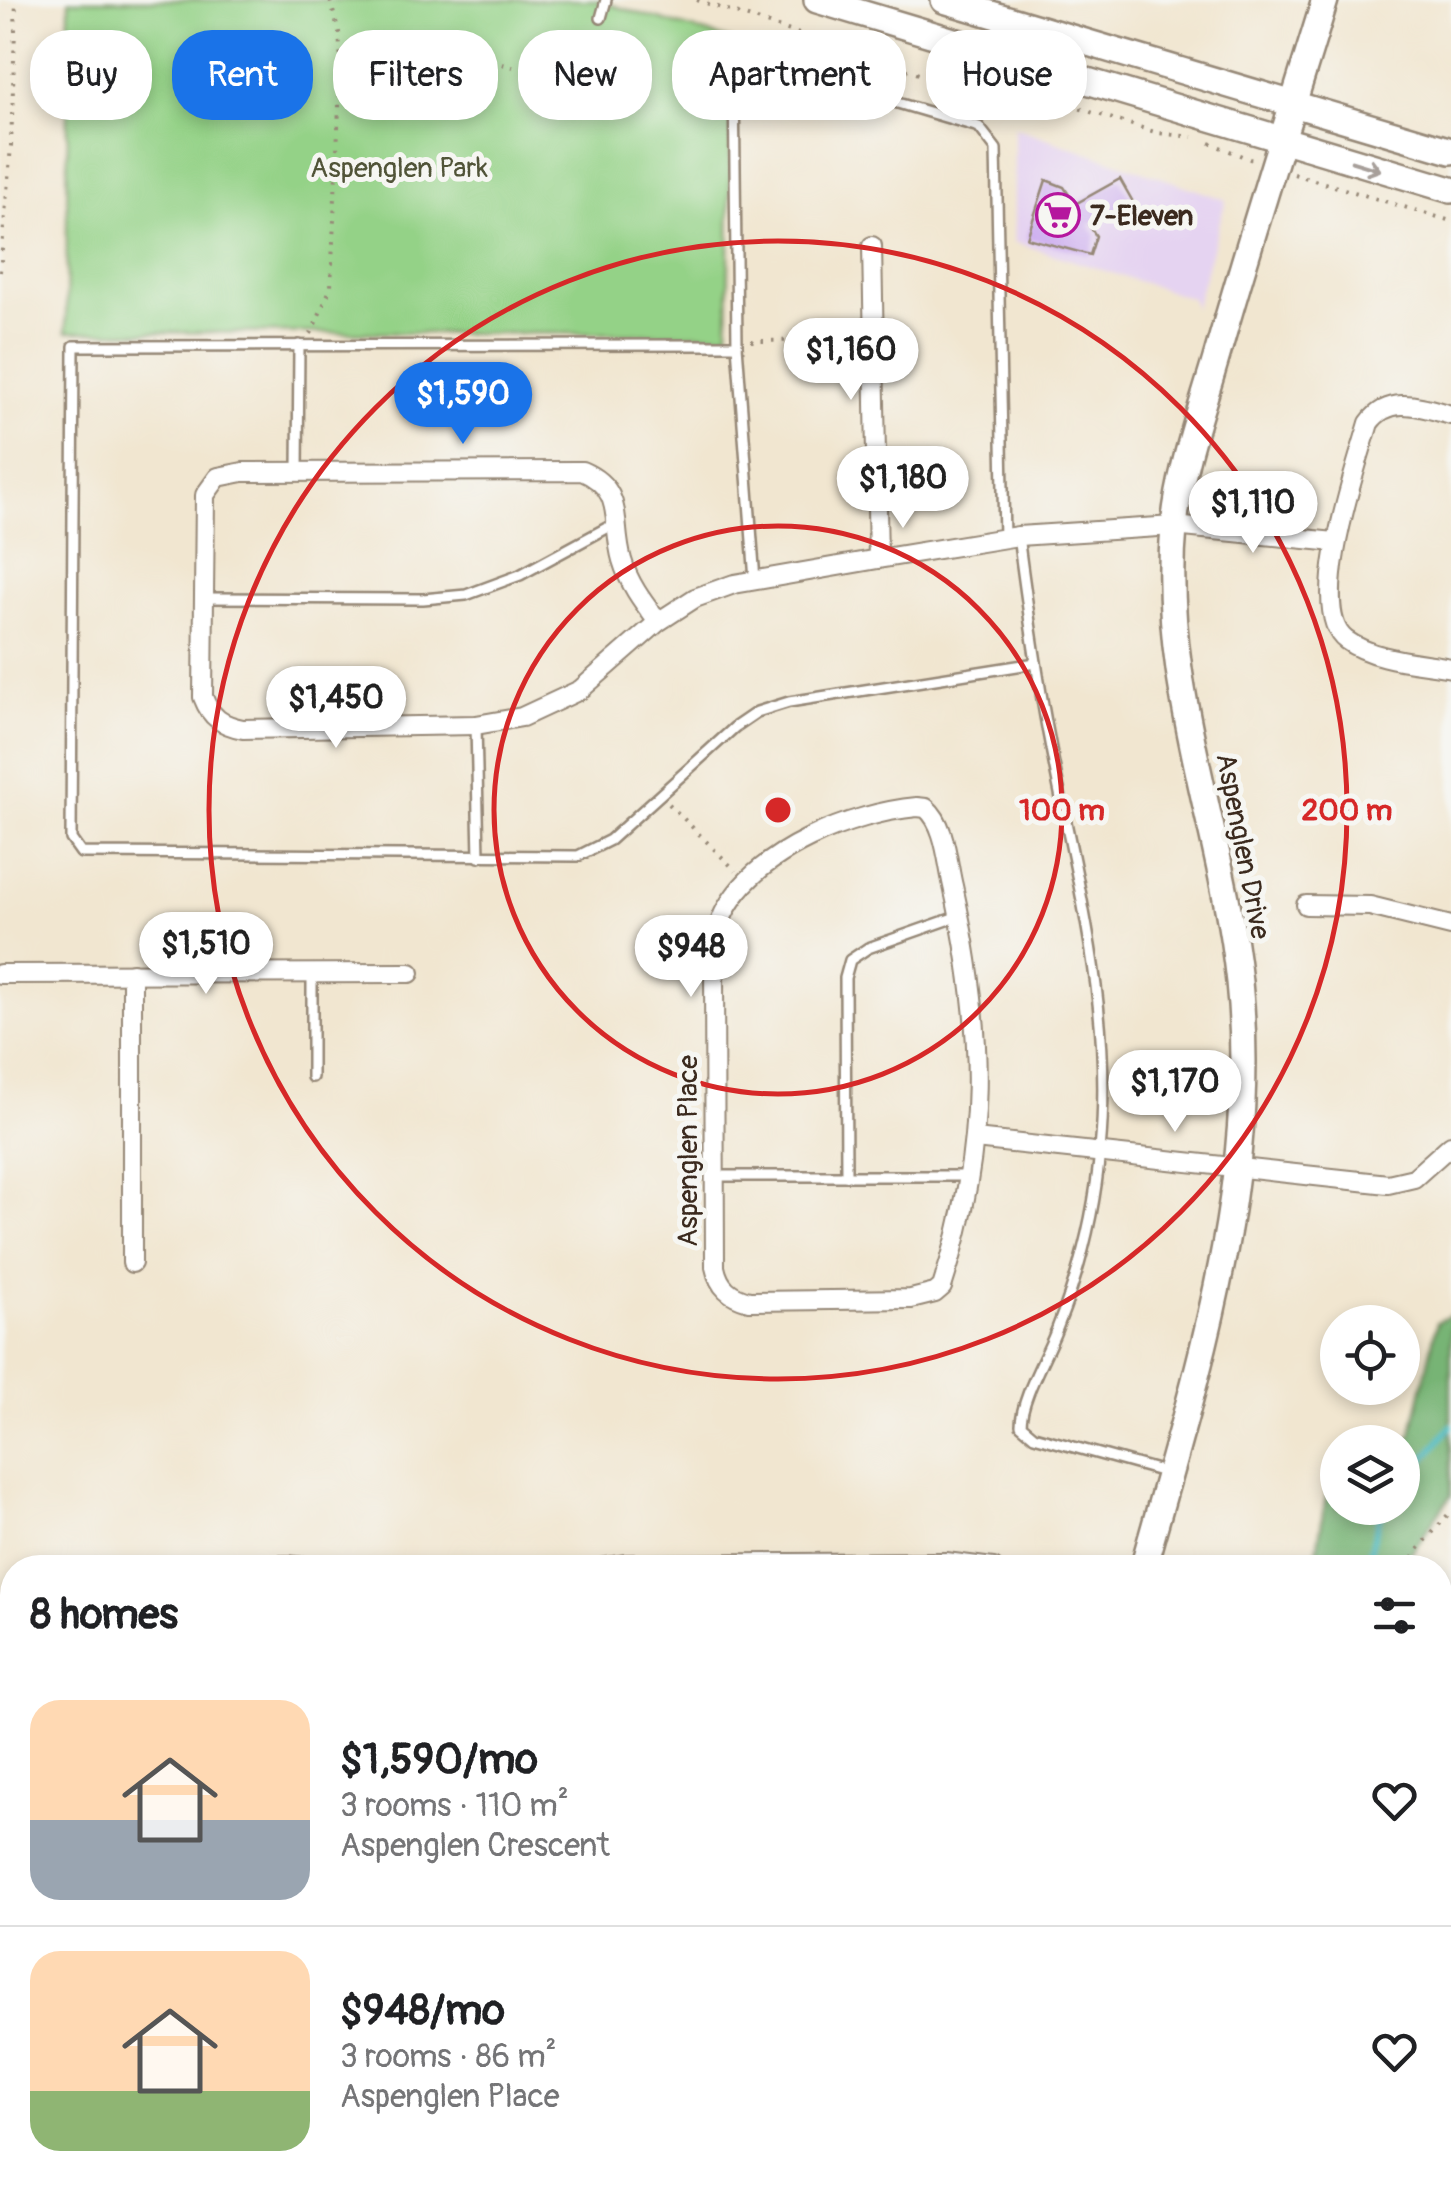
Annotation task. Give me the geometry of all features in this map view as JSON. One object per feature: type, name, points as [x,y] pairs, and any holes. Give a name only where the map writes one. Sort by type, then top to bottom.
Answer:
[{"type":"street","points":[[817,0],[1451,190]]},
{"type":"street","points":[[944,0],[1451,151]]},
{"type":"street","name":"Aspenglen Drive","points":[[1147,1555],[1226,1247],[1244,1052],[1239,980],[1176,640],[1174,526],[1200,415],[1324,0]]},
{"type":"street","points":[[872,246],[878,559]]},
{"type":"street","points":[[1451,414],[1390,405],[1376,412],[1369,423],[1335,542],[1331,616],[1342,638],[1362,650],[1451,668]]},
{"type":"street","points":[[658,622],[628,578],[618,546],[610,493],[604,484],[582,471],[228,473],[210,485],[203,510],[203,697],[208,711],[230,726],[244,729],[476,725],[522,716],[580,690],[658,622],[695,598],[755,580],[1011,537],[1174,526],[1335,542]]},
{"type":"street","name":"Aspenglen Place","points":[[917,807],[926,808],[938,824],[976,1017],[975,1139],[948,1268],[942,1287],[935,1293],[911,1299],[749,1301],[729,1293],[717,1275],[714,961],[720,922],[736,895],[778,857],[816,834],[859,819],[917,807]]},
{"type":"street","points":[[1306,904],[1370,906],[1451,926]]},
{"type":"street","points":[[132,973],[132,1263]]},
{"type":"street","points":[[0,974],[410,973]]},
{"type":"street","points":[[975,1139],[1388,1184],[1414,1178],[1451,1146]]},
{"type":"lane","points":[[601,18],[606,0]]},
{"type":"lane","points":[[755,580],[737,344],[734,79],[755,61],[979,127],[996,149],[1011,537],[1098,983],[1104,1084],[1100,1152],[1085,1239],[1072,1288],[1023,1408],[1021,1425],[1034,1436],[1169,1474]]},
{"type":"lane","points":[[737,344],[74,346],[71,839],[81,853],[578,856],[610,840],[735,727],[771,706],[1036,664]]},
{"type":"lane","points":[[298,472],[304,345]]},
{"type":"lane","points":[[204,598],[466,595],[520,576],[616,523]]},
{"type":"lane","points":[[476,725],[479,858]]},
{"type":"lane","points":[[846,1176],[846,968],[850,960],[868,948],[959,916]]},
{"type":"lane","points":[[312,973],[312,1077]]},
{"type":"lane","points":[[715,1176],[969,1176]]},
{"type":"path","points":[[0,272],[11,146],[16,0]]},
{"type":"path","points":[[330,0],[338,30]]},
{"type":"path","points":[[696,0],[934,79],[1063,104],[1158,133],[1199,138],[1273,168],[1451,221]]},
{"type":"path","points":[[498,63],[513,67]]},
{"type":"path","points":[[304,345],[331,287],[338,120]]},
{"type":"path","points":[[737,344],[874,340]]},
{"type":"path","points":[[660,795],[736,871]]},
{"type":"path","points":[[1415,1555],[1451,1510]]},
{"type":"shaded area","points":[[1014,127],[1226,200],[1195,308],[1191,298],[1014,242]]},
{"type":"green space","name":"Aspenglen Park","points":[[69,0],[595,0],[695,30],[672,30],[672,120],[731,120],[728,334],[66,332],[68,120],[152,120],[152,30],[69,30]]},
{"type":"green space","points":[[1451,1315],[1451,1495],[1410,1555],[1316,1555],[1321,1525],[1420,1525],[1420,1425],[1414,1425],[1437,1322]]},
{"type":"building","name":"7-Eleven","points":[[1120,179],[1133,202],[1089,225],[1096,236],[1090,255],[1027,238],[1046,180],[1064,187],[1075,204]]},
{"type":"waterway","points":[[1420,1465],[1451,1426]]},
{"type":"waterway","points":[[1369,1555],[1377,1525]]},
{"type":"place","name":"7-Eleven","points":[[1058,215]]}]
